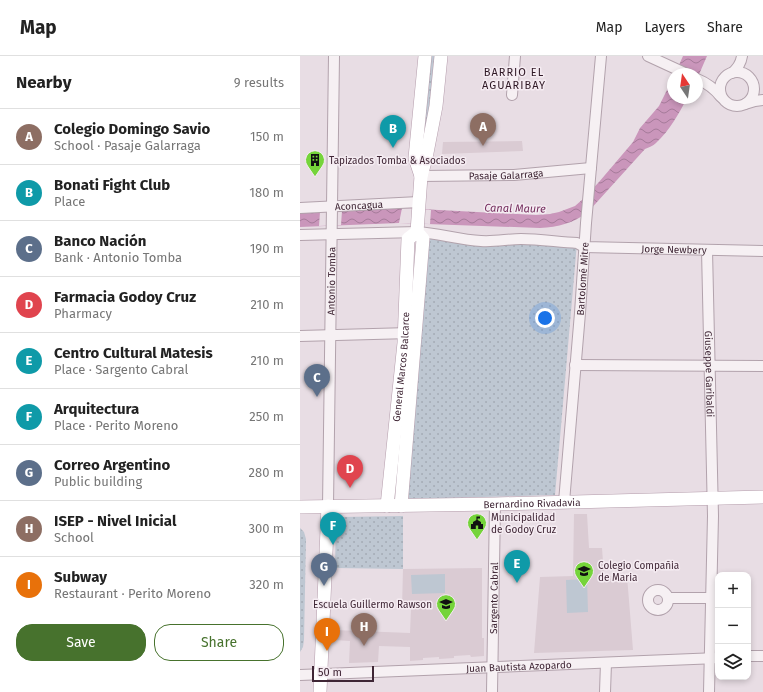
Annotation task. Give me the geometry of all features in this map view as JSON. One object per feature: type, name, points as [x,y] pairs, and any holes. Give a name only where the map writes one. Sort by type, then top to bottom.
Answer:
[{"type":"main road","name":"General Marcos Balcarce","points":[[421,176],[415,158],[425,56]]},
{"type":"main road","name":"General Marcos Balcarce","points":[[401,506],[410,333],[423,239],[417,228],[418,206],[421,176],[436,106],[441,56]]},
{"type":"main road","name":"General Marcos Balcarce","points":[[387,506],[404,343],[410,333]]},
{"type":"main road","name":"Bernardino Rivadavia","points":[[300,507],[495,504],[763,497]]},
{"type":"main road","points":[[320,692],[328,506]]},
{"type":"street","name":"Antonio Tomba","points":[[328,506],[334,56]]},
{"type":"street","points":[[512,94],[515,56]]},
{"type":"street","name":"Bartolomé Mitre","points":[[564,502],[588,193],[601,56]]},
{"type":"street","points":[[648,56],[675,68]]},
{"type":"street","points":[[703,80],[719,80],[728,75],[736,70],[742,58]]},
{"type":"street","points":[[742,58],[744,71],[758,91],[763,94]]},
{"type":"street","points":[[722,97],[720,92],[721,82],[728,75],[742,73],[750,79],[754,88],[752,97],[745,104]]},
{"type":"street","points":[[703,82],[714,88],[728,104],[732,106],[763,100]]},
{"type":"street","name":"Pasaje Galarraga","points":[[421,176],[514,175],[591,168]]},
{"type":"street","name":"Aconcagua","points":[[300,208],[332,209],[418,206]]},
{"type":"street","name":"Jorge Newbery","points":[[300,235],[332,230],[417,228],[469,240],[490,241],[524,239],[577,243],[584,247],[763,251]]},
{"type":"street","name":"Giuseppe Garibaldi","points":[[707,250],[713,499],[712,598],[714,658],[709,692]]},
{"type":"street","points":[[300,336],[410,333]]},
{"type":"street","points":[[575,365],[763,366]]},
{"type":"street","name":"Sargento Cabral","points":[[492,692],[495,504]]},
{"type":"street","points":[[668,598],[712,598]]},
{"type":"street","points":[[751,656],[763,656]]},
{"type":"street","name":"Juan Bautista Azopardo","points":[[300,675],[714,658]]},
{"type":"street","points":[[605,692],[606,663]]},
{"type":"shaded area","points":[[430,56],[435,56],[431,101],[423,150]]},
{"type":"shaded area","points":[[522,141],[523,151],[442,154],[443,142]]},
{"type":"shaded area","points":[[429,232],[577,243],[555,495],[407,499]]},
{"type":"shaded area","name":"Colegio Compañia de Maria","points":[[574,514],[587,514],[589,548],[602,548],[604,576],[627,576],[633,650],[534,653],[540,577],[573,576]]},
{"type":"shaded area","points":[[403,516],[403,569],[335,568],[336,520],[340,517]]},
{"type":"shaded area","points":[[300,528],[304,532],[306,539],[304,640],[303,647],[300,652]]},
{"type":"shaded area","name":"Escuela Guillermo Rawson","points":[[482,568],[482,638],[484,638],[484,656],[454,656],[454,658],[439,659],[439,657],[423,658],[423,660],[410,661],[410,647],[379,646],[378,662],[349,663],[350,641],[334,640],[334,630],[410,633],[411,609],[402,608],[403,569]]},
{"type":"shaded area","points":[[445,574],[445,593],[412,594],[411,575]]},
{"type":"shaded area","points":[[587,579],[588,612],[567,613],[566,580]]},
{"type":"water","points":[[683,56],[707,56],[702,68],[678,68]]},
{"type":"water","points":[[667,90],[667,104],[684,104],[661,138],[655,144],[645,149],[588,212],[571,222],[553,227],[540,228],[399,223],[300,227],[300,213],[401,208],[536,215],[559,212],[575,206],[583,199],[633,142],[640,128],[659,106]]},
{"type":"pier","points":[[402,208],[431,210],[430,224],[399,223]]},
{"type":"pier","points":[[342,211],[341,225],[319,226],[320,212]]},
{"type":"place","name":"Colegio Domingo Savio","points":[[483,146]]},
{"type":"place","name":"Bonati Fight Club","points":[[393,148]]},
{"type":"place","name":"Tapizados Tomba & Asociados","points":[[315,177]]},
{"type":"place","name":"Banco Nación","points":[[317,397]]},
{"type":"place","name":"Farmacia Godoy Cruz","points":[[350,488]]},
{"type":"place","name":"Municipalidad de Godoy Cruz","points":[[477,540]]},
{"type":"place","name":"Arquitectura","points":[[333,545]]},
{"type":"place","name":"Centro Cultural Matesis","points":[[517,583]]},
{"type":"place","name":"Correo Argentino","points":[[324,586]]},
{"type":"place","name":"Colegio Compañia de Maria","points":[[584,588]]},
{"type":"place","name":"Escuela Guillermo Rawson","points":[[446,621]]},
{"type":"place","name":"ISEP - Nivel Inicial","points":[[364,646]]},
{"type":"place","name":"Subway","points":[[327,651]]},
{"type":"district","name":"BARRIO EL AGUARIBAY","points":[[514,78]]},
{"type":"water label","name":"Canal Maure","points":[[515,208]]}]
